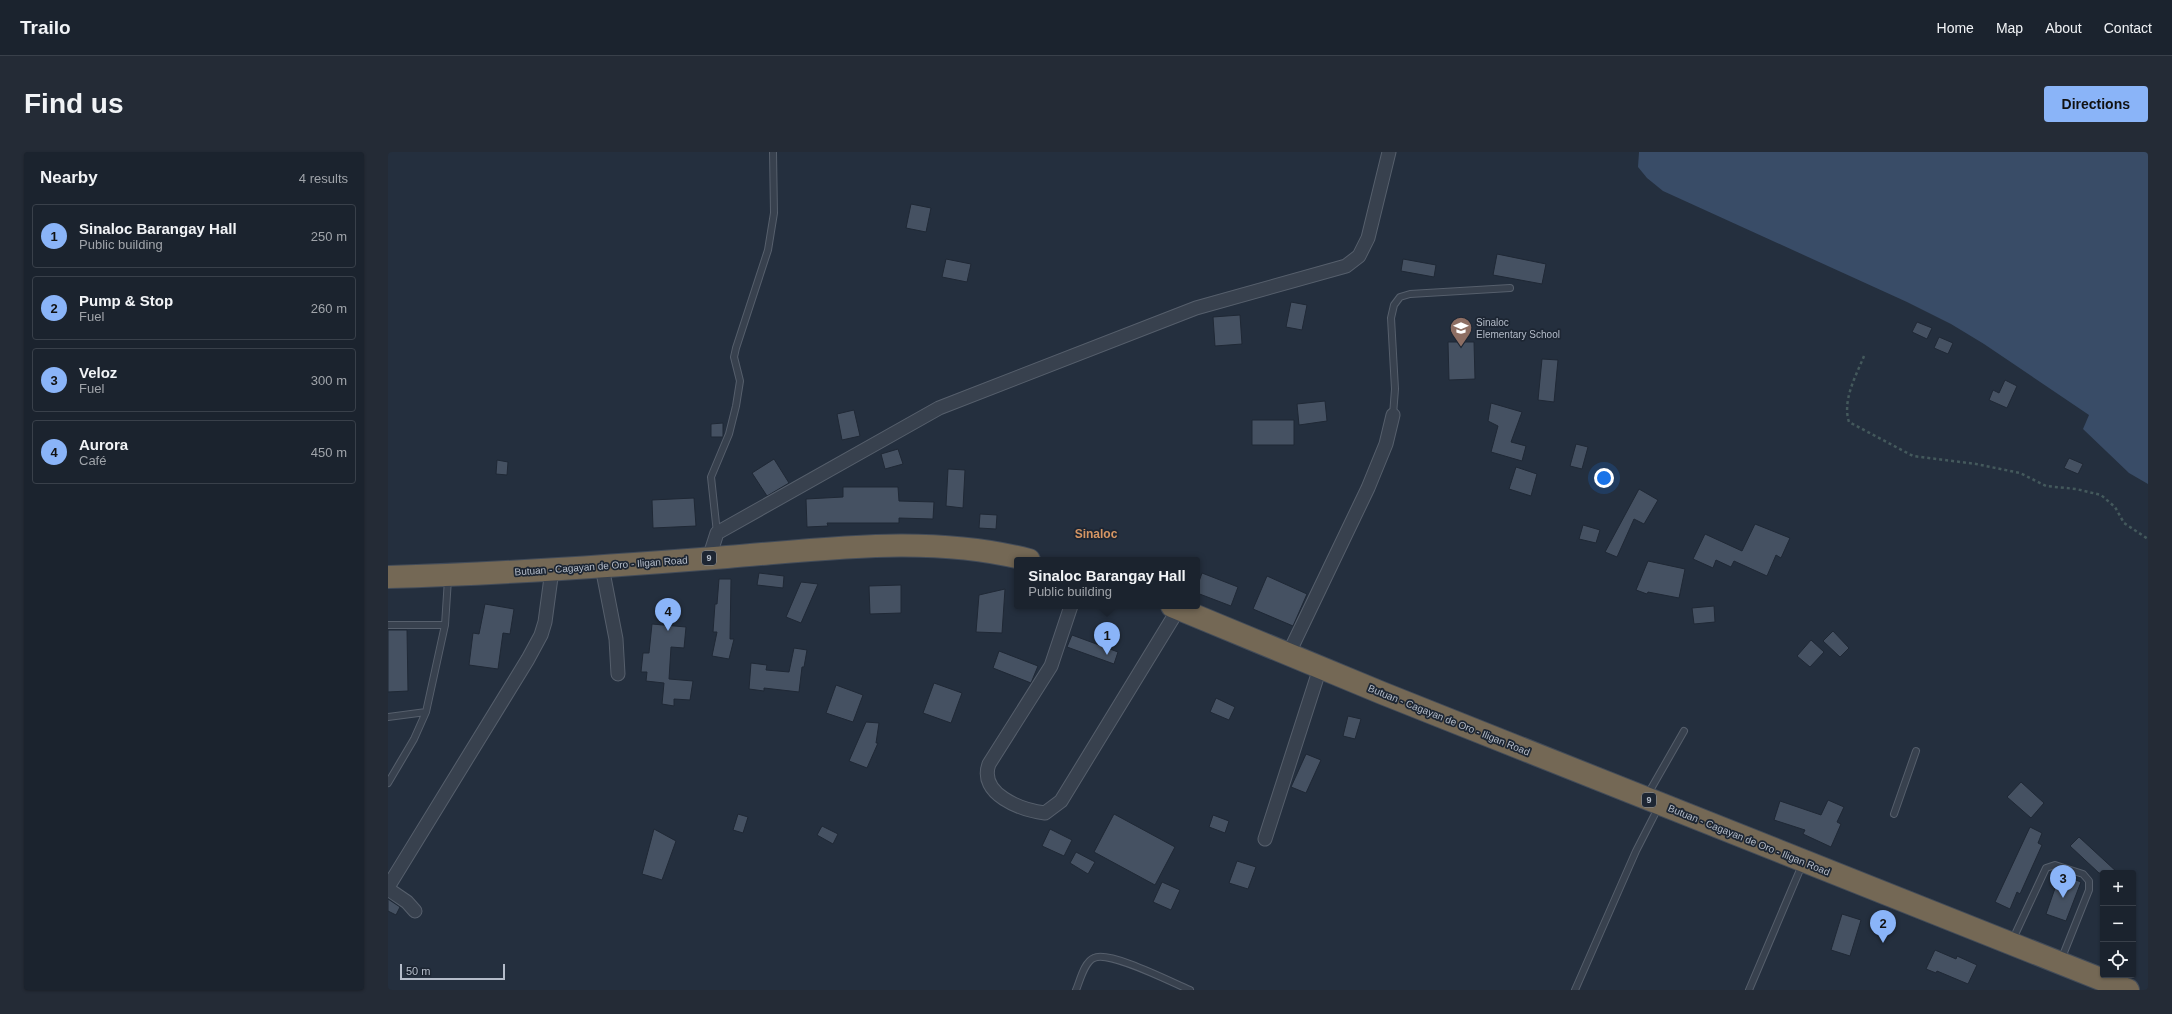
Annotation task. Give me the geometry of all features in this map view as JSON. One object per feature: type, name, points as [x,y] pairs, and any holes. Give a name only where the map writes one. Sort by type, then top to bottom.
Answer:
[{"type":"highway","name":"Butuan - Cagayan de Oro - Iligan Road","points":[[388,577],[448,576],[602,567],[867,546],[943,546],[1001,552],[1018,557]]},
{"type":"highway","name":"Butuan - Cagayan de Oro - Iligan Road","points":[[1180,609],[1288,655],[1652,802],[2128,990]]},
{"type":"street","points":[[709,558],[717,533],[939,408],[1196,308],[1346,266],[1359,256],[1368,238],[1390,152]]},
{"type":"street","points":[[1288,655],[1368,488],[1386,444],[1394,415]]},
{"type":"street","points":[[602,567],[615,632],[618,674]]},
{"type":"street","points":[[415,911],[407,902],[388,888],[528,660],[541,635],[545,622],[552,570]]},
{"type":"street","points":[[1070,609],[1051,666],[989,764],[986,773],[987,781],[996,792],[1011,802],[1032,811],[1045,813],[1061,801],[1174,609]]},
{"type":"street","points":[[1265,839],[1320,668]]},
{"type":"lane","points":[[717,533],[711,477],[729,434],[737,401],[740,381],[734,357],[736,348],[768,250],[774,213],[773,152]]},
{"type":"lane","points":[[1394,415],[1395,389],[1391,318],[1394,305],[1400,297],[1410,294],[1510,288]]},
{"type":"lane","points":[[388,783],[414,739],[426,712],[445,625],[448,576]]},
{"type":"lane","points":[[388,626],[445,625]]},
{"type":"lane","points":[[388,717],[426,712]]},
{"type":"lane","points":[[1575,990],[1636,851],[1652,802],[1684,731]]},
{"type":"lane","points":[[1894,814],[1916,751]]},
{"type":"lane","points":[[1749,990],[1804,862]]},
{"type":"lane","points":[[2011,944],[2046,868],[2055,865],[2083,874],[2089,881],[2089,890],[2060,963]]},
{"type":"lane","points":[[1076,990],[1088,963],[1093,958],[1103,956],[1118,959],[1190,990]]},
{"type":"path","points":[[1864,356],[1848,399],[1846,413],[1849,422],[1914,456],[2020,473],[2046,486],[2076,489],[2101,495],[2115,507],[2124,523],[2148,539]]},
{"type":"water","points":[[1639,152],[2148,152],[2148,484],[2129,473],[2083,429],[2089,415],[1984,344],[1951,324],[1907,302],[1663,191],[1647,178],[1638,167]]},
{"type":"building","points":[[911,204],[931,208],[926,232],[906,228]]},
{"type":"building","points":[[1497,254],[1546,264],[1542,284],[1493,275]]},
{"type":"building","points":[[946,259],[971,264],[967,282],[942,277]]},
{"type":"building","points":[[1403,259],[1436,265],[1434,277],[1401,271]]},
{"type":"building","points":[[1291,302],[1307,305],[1302,330],[1286,327]]},
{"type":"building","points":[[1240,315],[1242,344],[1215,346],[1213,317]]},
{"type":"building","points":[[1917,322],[1932,328],[1927,339],[1912,332]]},
{"type":"building","points":[[1939,337],[1953,343],[1948,354],[1934,348]]},
{"type":"building","points":[[1448,342],[1474,342],[1475,379],[1449,380]]},
{"type":"building","points":[[1542,359],[1558,360],[1554,402],[1538,400]]},
{"type":"building","points":[[2005,380],[2017,386],[2007,408],[1989,400],[1993,390],[1999,393]]},
{"type":"building","points":[[1325,401],[1327,421],[1299,425],[1297,404]]},
{"type":"building","points":[[1491,403],[1522,412],[1511,442],[1526,446],[1522,461],[1491,452],[1498,426],[1488,421]]},
{"type":"building","points":[[854,410],[860,436],[842,440],[837,414]]},
{"type":"building","points":[[1252,420],[1294,420],[1294,445],[1252,445]]},
{"type":"building","points":[[723,423],[723,437],[711,437],[711,424]]},
{"type":"building","points":[[1576,444],[1588,447],[1582,469],[1570,466]]},
{"type":"building","points":[[898,449],[903,464],[885,469],[881,454]]},
{"type":"building","points":[[2069,458],[2083,464],[2078,474],[2064,468]]},
{"type":"building","points":[[774,459],[789,483],[767,496],[752,473]]},
{"type":"building","points":[[497,460],[508,462],[507,475],[496,474]]},
{"type":"building","points":[[1516,467],[1537,474],[1531,496],[1509,489]]},
{"type":"building","points":[[948,469],[965,470],[963,508],[946,506]]},
{"type":"building","points":[[843,487],[898,487],[899,501],[934,502],[933,519],[899,518],[899,523],[827,523],[828,526],[807,527],[806,499],[843,497]]},
{"type":"building","points":[[1639,489],[1658,500],[1644,524],[1634,519],[1617,557],[1605,552]]},
{"type":"building","points":[[694,498],[696,526],[653,528],[652,500]]},
{"type":"building","points":[[980,514],[997,515],[996,529],[979,528]]},
{"type":"building","points":[[1755,524],[1790,538],[1781,558],[1776,555],[1767,576],[1734,561],[1731,567],[1716,560],[1713,568],[1693,559],[1705,534],[1742,551]]},
{"type":"building","points":[[1583,525],[1600,530],[1596,543],[1579,539]]},
{"type":"building","points":[[1648,561],[1685,569],[1679,598],[1648,592],[1647,594],[1636,590]]},
{"type":"building","points":[[759,573],[784,576],[783,588],[757,585]]},
{"type":"building","points":[[1202,573],[1238,587],[1231,606],[1200,594],[1200,579]]},
{"type":"building","points":[[1267,576],[1307,594],[1293,626],[1253,609]]},
{"type":"building","points":[[719,579],[731,579],[730,639],[734,639],[729,659],[712,656],[717,632],[713,632]]},
{"type":"building","points":[[801,582],[818,584],[801,623],[786,617]]},
{"type":"building","points":[[901,585],[901,613],[870,614],[869,586]]},
{"type":"building","points":[[1005,589],[1002,633],[976,632],[979,595]]},
{"type":"building","points":[[485,604],[514,609],[510,634],[503,633],[498,669],[469,665],[473,633],[479,634]]},
{"type":"building","points":[[1714,606],[1715,622],[1694,624],[1692,608]]},
{"type":"building","points":[[652,624],[686,627],[684,648],[671,647],[669,679],[693,681],[690,700],[674,699],[674,706],[662,704],[664,683],[646,681],[647,672],[641,672],[643,653],[649,653]]},
{"type":"building","points":[[388,630],[407,630],[408,691],[388,692]]},
{"type":"building","points":[[1833,631],[1849,648],[1840,657],[1823,641]]},
{"type":"building","points":[[1072,635],[1118,652],[1114,664],[1067,647]]},
{"type":"building","points":[[1811,640],[1824,652],[1810,667],[1797,656]]},
{"type":"building","points":[[794,648],[807,650],[804,667],[802,667],[799,692],[764,688],[764,691],[749,689],[751,663],[767,665],[766,670],[789,672]]},
{"type":"building","points":[[999,651],[1038,666],[1031,683],[993,668]]},
{"type":"building","points":[[934,683],[962,693],[951,723],[923,713]]},
{"type":"building","points":[[836,685],[863,695],[853,722],[826,713]]},
{"type":"building","points":[[1216,698],[1235,707],[1229,720],[1210,712]]},
{"type":"building","points":[[1348,716],[1361,719],[1355,739],[1343,736]]},
{"type":"building","points":[[866,722],[879,723],[876,743],[878,743],[867,768],[849,761]]},
{"type":"building","points":[[1306,754],[1321,760],[1306,793],[1291,787]]},
{"type":"building","points":[[2021,782],[2044,803],[2031,818],[2007,797]]},
{"type":"building","points":[[1828,800],[1844,807],[1837,822],[1841,824],[1831,847],[1803,834],[1805,830],[1774,820],[1780,801],[1821,815]]},
{"type":"building","points":[[738,814],[748,817],[743,833],[733,830]]},
{"type":"building","points":[[1114,814],[1175,847],[1155,885],[1094,852]]},
{"type":"building","points":[[1213,815],[1229,821],[1225,833],[1209,827]]},
{"type":"building","points":[[822,826],[838,834],[833,844],[817,835]]},
{"type":"building","points":[[2030,827],[2042,833],[2038,843],[2042,845],[2020,894],[2017,892],[2010,909],[1995,902]]},
{"type":"building","points":[[654,829],[676,841],[662,880],[642,874]]},
{"type":"building","points":[[1050,829],[1072,840],[1064,856],[1042,846]]},
{"type":"building","points":[[2079,837],[2115,870],[2100,870],[2099,873],[2070,846]]},
{"type":"building","points":[[1076,852],[1095,862],[1088,874],[1070,863]]},
{"type":"building","points":[[1237,861],[1256,867],[1248,889],[1229,883]]},
{"type":"building","points":[[2060,874],[2081,882],[2066,921],[2046,914]]},
{"type":"building","points":[[1162,882],[1180,890],[1171,910],[1153,902]]},
{"type":"building","points":[[388,899],[400,907],[396,915],[388,911]]},
{"type":"building","points":[[1842,914],[1861,920],[1850,956],[1831,950]]},
{"type":"building","points":[[1935,950],[1956,959],[1957,956],[1977,965],[1968,984],[1937,971],[1936,973],[1926,969]]},
{"type":"place","name":"Sinaloc Elementary School","points":[[1461,348]]},
{"type":"place","name":"Aurora","points":[[668,631]]},
{"type":"place","name":"Sinaloc Barangay Hall","points":[[1107,655]]},
{"type":"place","name":"Veloz","points":[[2063,898]]},
{"type":"place","name":"Pump & Stop","points":[[1883,943]]},
{"type":"district","name":"Sinaloc","points":[[1096,534]]}]
